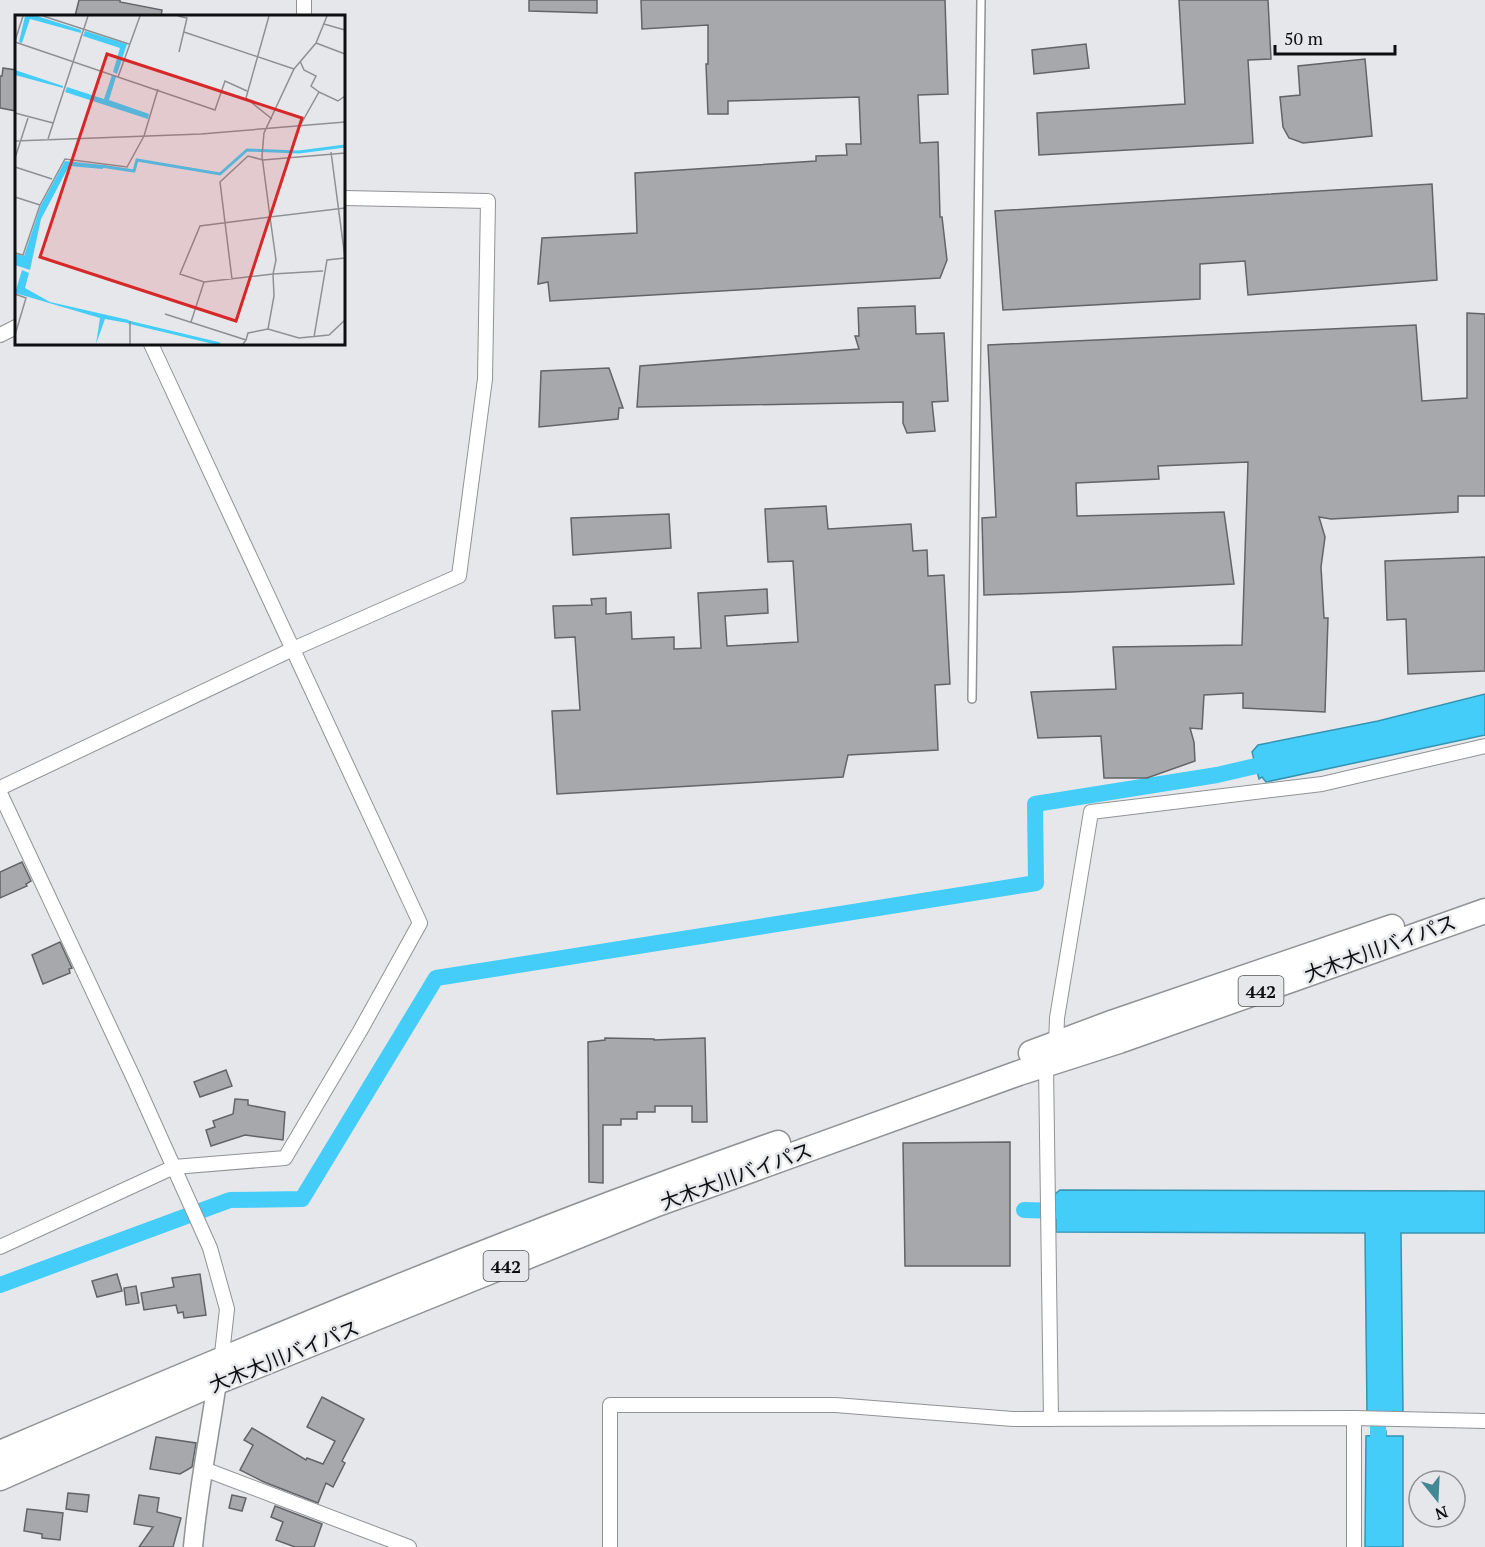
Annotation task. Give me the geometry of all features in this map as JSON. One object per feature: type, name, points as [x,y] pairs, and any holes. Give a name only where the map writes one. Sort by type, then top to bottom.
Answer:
[{"type":"highway","name":"大木大川バイパス","points":[[0,1478],[217,1382],[657,1204],[1035,1060],[1485,893]]},
{"type":"highway","name":"大木大川バイパス","points":[[0,1453],[222,1358],[645,1191],[1035,1060],[1119,1041],[1485,911]]},
{"type":"street","points":[[0,788],[293,650],[459,576],[485,379],[488,201],[345,198]]},
{"type":"street","points":[[0,335],[15,328]]},
{"type":"street","points":[[0,1247],[174,1167],[285,1158],[420,923],[152,345]]},
{"type":"street","points":[[1051,1419],[1035,1060],[1057,1018],[1091,812],[1322,784],[1485,746]]},
{"type":"street","points":[[0,793],[186,1193],[210,1248],[227,1309],[222,1358],[204,1469],[199,1485],[193,1547]]},
{"type":"street","points":[[610,1547],[610,1405],[835,1405],[1013,1419],[1354,1418],[1485,1421]]},
{"type":"street","points":[[1354,1418],[1354,1547]]},
{"type":"street","points":[[204,1469],[409,1547]]},
{"type":"lane","points":[[972,699],[981,0]]},
{"type":"water","points":[[1485,694],[1485,735],[1266,782],[1262,777],[1259,779],[1252,752],[1258,745],[1378,721]]},
{"type":"water","points":[[1060,1190],[1485,1191],[1485,1233],[1401,1233],[1403,1412],[1367,1412],[1365,1233],[1056,1232],[1056,1217],[1050,1217],[1054,1208],[1055,1194]]},
{"type":"water","points":[[1380,1431],[1386,1431],[1386,1436],[1403,1436],[1403,1547],[1365,1547],[1366,1436],[1380,1435]]},
{"type":"building","points":[[79,0],[120,0],[120,2],[162,10],[161,15],[75,15]]},
{"type":"building","points":[[529,0],[597,0],[597,13],[529,11]]},
{"type":"building","points":[[641,0],[945,0],[948,94],[918,95],[920,143],[938,142],[940,217],[942,217],[947,260],[940,278],[550,301],[548,282],[538,284],[542,238],[637,233],[635,173],[816,161],[816,156],[847,155],[846,144],[861,144],[859,97],[728,101],[728,114],[708,114],[706,64],[708,64],[708,25],[642,29]]},
{"type":"building","points":[[1179,0],[1268,0],[1271,59],[1248,60],[1253,143],[1039,155],[1037,113],[1185,104]]},
{"type":"building","points":[[1086,44],[1089,68],[1034,74],[1032,50]]},
{"type":"building","points":[[1365,59],[1372,136],[1303,143],[1289,138],[1283,127],[1280,97],[1300,95],[1298,66]]},
{"type":"building","points":[[3,68],[15,70],[15,111],[0,108],[0,76],[2,76]]},
{"type":"building","points":[[1432,184],[1437,280],[1248,295],[1245,261],[1200,264],[1200,299],[1003,310],[995,211]]},
{"type":"building","points":[[915,306],[916,334],[944,333],[948,401],[932,402],[935,431],[907,433],[903,423],[903,402],[637,407],[640,366],[859,349],[855,336],[859,336],[858,308]]},
{"type":"building","points":[[1467,313],[1485,314],[1485,496],[1458,496],[1458,512],[1331,519],[1319,517],[1325,537],[1321,567],[1324,618],[1328,618],[1325,712],[1243,708],[1243,693],[1204,695],[1202,729],[1190,728],[1194,742],[1195,761],[1147,778],[1104,778],[1101,736],[1038,738],[1031,692],[1116,689],[1113,647],[1242,645],[1248,462],[1158,466],[1159,479],[1076,483],[1077,516],[1224,512],[1234,584],[984,595],[982,518],[996,517],[988,345],[1416,325],[1422,401],[1467,398]]},
{"type":"building","points":[[609,368],[623,408],[619,408],[618,419],[539,427],[541,371]]},
{"type":"building","points":[[826,506],[828,529],[911,524],[913,551],[927,550],[928,576],[944,575],[950,684],[935,685],[938,750],[848,755],[843,777],[557,794],[552,711],[580,710],[575,637],[555,638],[553,606],[592,605],[591,599],[606,598],[606,614],[631,612],[632,639],[674,637],[674,649],[701,648],[698,593],[767,589],[768,613],[725,616],[727,646],[798,642],[793,561],[768,562],[765,509]]},
{"type":"building","points":[[669,514],[671,548],[573,555],[571,518]]},
{"type":"building","points":[[1485,557],[1485,671],[1408,674],[1406,619],[1387,620],[1385,561]]},
{"type":"building","points":[[22,862],[31,881],[26,884],[27,886],[0,898],[0,872]]},
{"type":"building","points":[[60,942],[72,968],[69,969],[70,973],[43,984],[32,955]]},
{"type":"building","points":[[605,1038],[654,1040],[705,1038],[707,1122],[692,1122],[692,1106],[655,1106],[655,1112],[637,1112],[637,1119],[621,1119],[621,1125],[603,1125],[603,1183],[589,1182],[588,1042],[605,1040]]},
{"type":"building","points":[[226,1070],[232,1086],[200,1097],[194,1082]]},
{"type":"building","points":[[235,1099],[248,1100],[248,1105],[285,1112],[283,1140],[245,1135],[211,1146],[206,1130],[215,1127],[213,1121],[233,1114]]},
{"type":"building","points":[[1010,1142],[1010,1266],[905,1266],[903,1143]]},
{"type":"building","points":[[117,1274],[122,1291],[97,1297],[92,1281]]},
{"type":"building","points":[[200,1274],[206,1315],[184,1318],[183,1312],[178,1313],[176,1305],[144,1310],[141,1293],[174,1287],[172,1278]]},
{"type":"building","points":[[136,1286],[139,1303],[126,1305],[124,1288]]},
{"type":"building","points":[[322,1397],[364,1419],[342,1461],[345,1463],[333,1487],[326,1483],[318,1503],[240,1470],[253,1445],[244,1440],[252,1428],[306,1460],[307,1458],[323,1464],[335,1441],[307,1427]]},
{"type":"building","points":[[156,1437],[196,1443],[192,1467],[180,1474],[150,1469]]},
{"type":"building","points":[[68,1493],[89,1495],[87,1512],[66,1509]]},
{"type":"building","points":[[139,1495],[159,1498],[157,1512],[181,1518],[173,1547],[139,1547],[153,1527],[134,1524]]},
{"type":"building","points":[[232,1495],[246,1498],[242,1511],[229,1508]]},
{"type":"building","points":[[275,1506],[322,1524],[314,1547],[295,1547],[276,1540],[283,1522],[271,1517]]},
{"type":"building","points":[[27,1509],[63,1513],[60,1540],[42,1538],[42,1534],[24,1531]]},
{"type":"waterway","points":[[0,1285],[230,1200],[302,1199],[436,978],[1036,883],[1035,804],[1217,775],[1277,761]]},
{"type":"waterway","points":[[1024,1210],[1062,1211]]},
{"type":"waterway","points":[[1378,1403],[1378,1458]]}]
